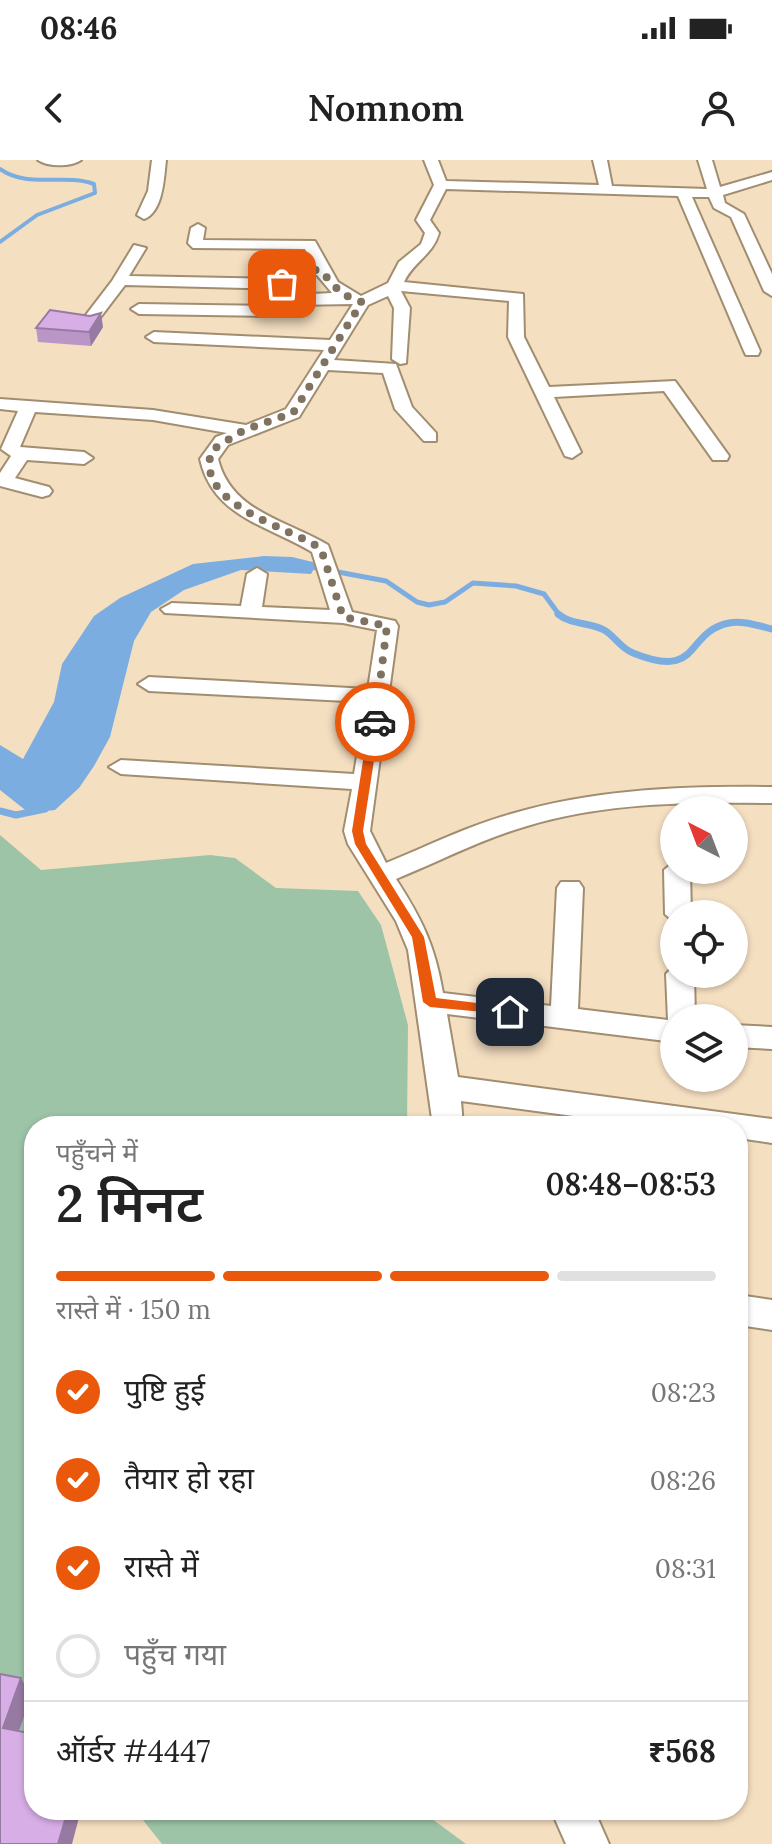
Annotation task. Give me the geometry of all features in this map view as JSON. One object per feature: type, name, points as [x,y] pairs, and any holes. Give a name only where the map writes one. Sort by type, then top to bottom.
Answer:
[{"type":"street","points":[[45,160],[74,160]]},
{"type":"street","points":[[144,215],[155,191],[159,160]]},
{"type":"street","points":[[400,359],[402,308],[393,288],[404,265],[430,242],[432,233],[423,220],[441,185],[431,160]]},
{"type":"street","points":[[600,160],[606,188]]},
{"type":"street","points":[[705,160],[721,206],[737,214],[772,291]]},
{"type":"street","points":[[441,185],[715,193],[772,176]]},
{"type":"street","points":[[683,192],[752,351]]},
{"type":"street","points":[[198,228],[195,243],[198,245],[310,244],[320,270],[355,299]]},
{"type":"street","points":[[87,324],[139,248]]},
{"type":"street","points":[[119,280],[284,284],[291,270],[320,270]]},
{"type":"street","points":[[139,309],[268,311],[291,300],[355,299],[393,288],[517,297],[516,337],[572,452]]},
{"type":"street","points":[[343,617],[328,568],[309,541],[247,514],[213,478],[209,459],[212,450],[244,430],[293,413],[335,345],[355,299]]},
{"type":"street","points":[[154,337],[335,345]]},
{"type":"street","points":[[324,365],[390,368],[404,409],[430,437]]},
{"type":"street","points":[[542,393],[669,385],[720,456]]},
{"type":"street","points":[[0,404],[145,414],[244,430]]},
{"type":"street","points":[[29,406],[10,444],[14,452],[84,458]]},
{"type":"street","points":[[22,454],[4,481],[42,491]]},
{"type":"street","points":[[251,612],[257,574]]},
{"type":"street","points":[[172,609],[343,617],[387,626],[357,831],[361,844],[418,937],[445,1087],[447,1116]]},
{"type":"street","points":[[149,684],[379,696]]},
{"type":"street","points":[[121,767],[366,782]]},
{"type":"street","points":[[382,875],[496,828],[549,813],[671,796],[772,795]]},
{"type":"street","points":[[564,1018],[570,888]]},
{"type":"street","points":[[430,1002],[660,1029]]},
{"type":"street","points":[[748,1037],[772,1038]]},
{"type":"street","points":[[445,1087],[661,1116]]},
{"type":"street","points":[[748,1128],[772,1131]]},
{"type":"street","points":[[748,1311],[772,1315]]},
{"type":"street","points":[[577,1820],[588,1844]]},
{"type":"green space","points":[[0,835],[41,870],[210,855],[235,858],[276,888],[358,891],[381,925],[408,1025],[407,1116],[24,1116],[24,1739],[0,1732]]},
{"type":"green space","points":[[143,1820],[434,1820],[466,1844],[162,1844]]},
{"type":"water","points":[[264,556],[292,557],[317,563],[311,574],[241,570],[184,590],[151,612],[134,641],[110,737],[79,788],[55,810],[29,813],[0,790],[0,745],[23,759],[54,702],[62,664],[94,616],[120,598],[193,564]]},
{"type":"building","points":[[50,310],[90,316],[101,313],[89,332],[36,328]]},
{"type":"building","points":[[0,1674],[21,1678],[3,1728],[24,1732],[24,1820],[65,1820],[58,1844],[0,1844]]},
{"type":"waterway","points":[[0,169],[34,180],[94,184],[95,193],[37,215],[0,242]]},
{"type":"waterway","points":[[306,566],[386,581],[417,602],[429,605],[445,602],[473,583],[516,586],[544,594],[559,614]]},
{"type":"waterway","points":[[559,614],[604,630],[633,653],[655,660],[682,658],[705,635],[729,623],[772,629]]},
{"type":"waterway","points":[[0,811],[16,815],[45,809]]},
{"type":"way so far","points":[[282,284],[288,282],[291,270],[320,270],[335,289],[362,302],[293,413],[222,441],[212,450],[210,469],[222,490],[247,514],[321,549],[343,617],[375,621],[387,626],[375,722]]},
{"type":"route","points":[[375,722],[357,831],[361,844],[418,937],[430,1002],[510,1012]]}]
